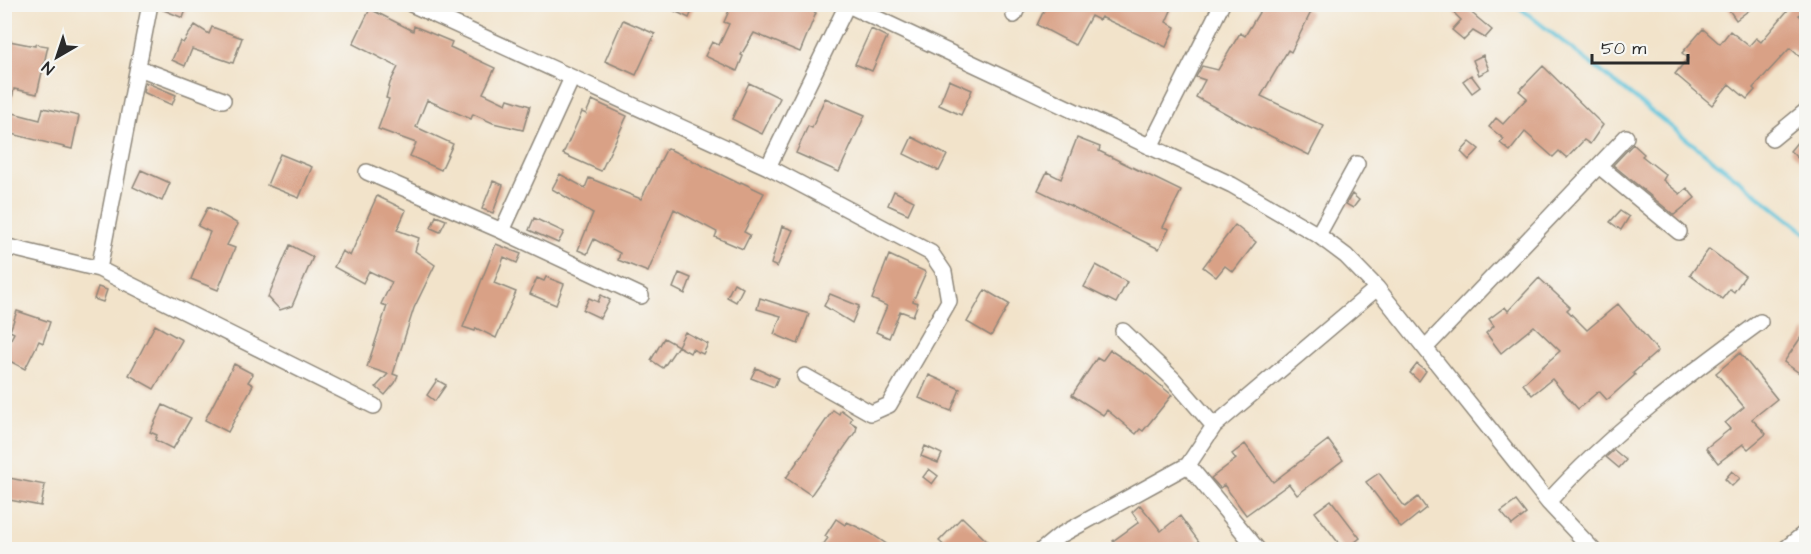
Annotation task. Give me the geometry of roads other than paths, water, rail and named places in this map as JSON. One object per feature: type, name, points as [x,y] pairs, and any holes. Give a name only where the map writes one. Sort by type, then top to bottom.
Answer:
[{"type":"street","points":[[99,269],[150,4]]},
{"type":"street","points":[[411,4],[571,80],[768,167],[931,253],[944,272],[949,301],[889,405],[871,413],[805,376]]},
{"type":"street","points":[[1150,147],[1222,4]]},
{"type":"street","points":[[768,167],[847,5],[1232,186],[1318,235],[1346,256],[1377,288],[1548,502],[1593,549]]},
{"type":"street","points":[[139,68],[223,100]]},
{"type":"street","points":[[502,231],[571,80]]},
{"type":"street","points":[[1772,139],[1806,111]]},
{"type":"street","points":[[1426,347],[1626,137]]},
{"type":"street","points":[[1318,235],[1357,164]]},
{"type":"street","points":[[1599,166],[1679,232]]},
{"type":"street","points":[[367,172],[502,231],[641,296]]},
{"type":"street","points":[[4,246],[99,269],[374,406]]},
{"type":"street","points":[[1042,549],[1059,536],[1188,465],[1214,426],[1377,288]]},
{"type":"street","points":[[1548,502],[1576,472],[1693,370],[1760,322]]},
{"type":"street","points":[[1123,331],[1173,379],[1214,426]]},
{"type":"street","points":[[1188,465],[1258,549]]},
{"type":"street","points":[[1784,549],[1806,532]]},
{"type":"waterway","points":[[1515,4],[1806,233]]}]
